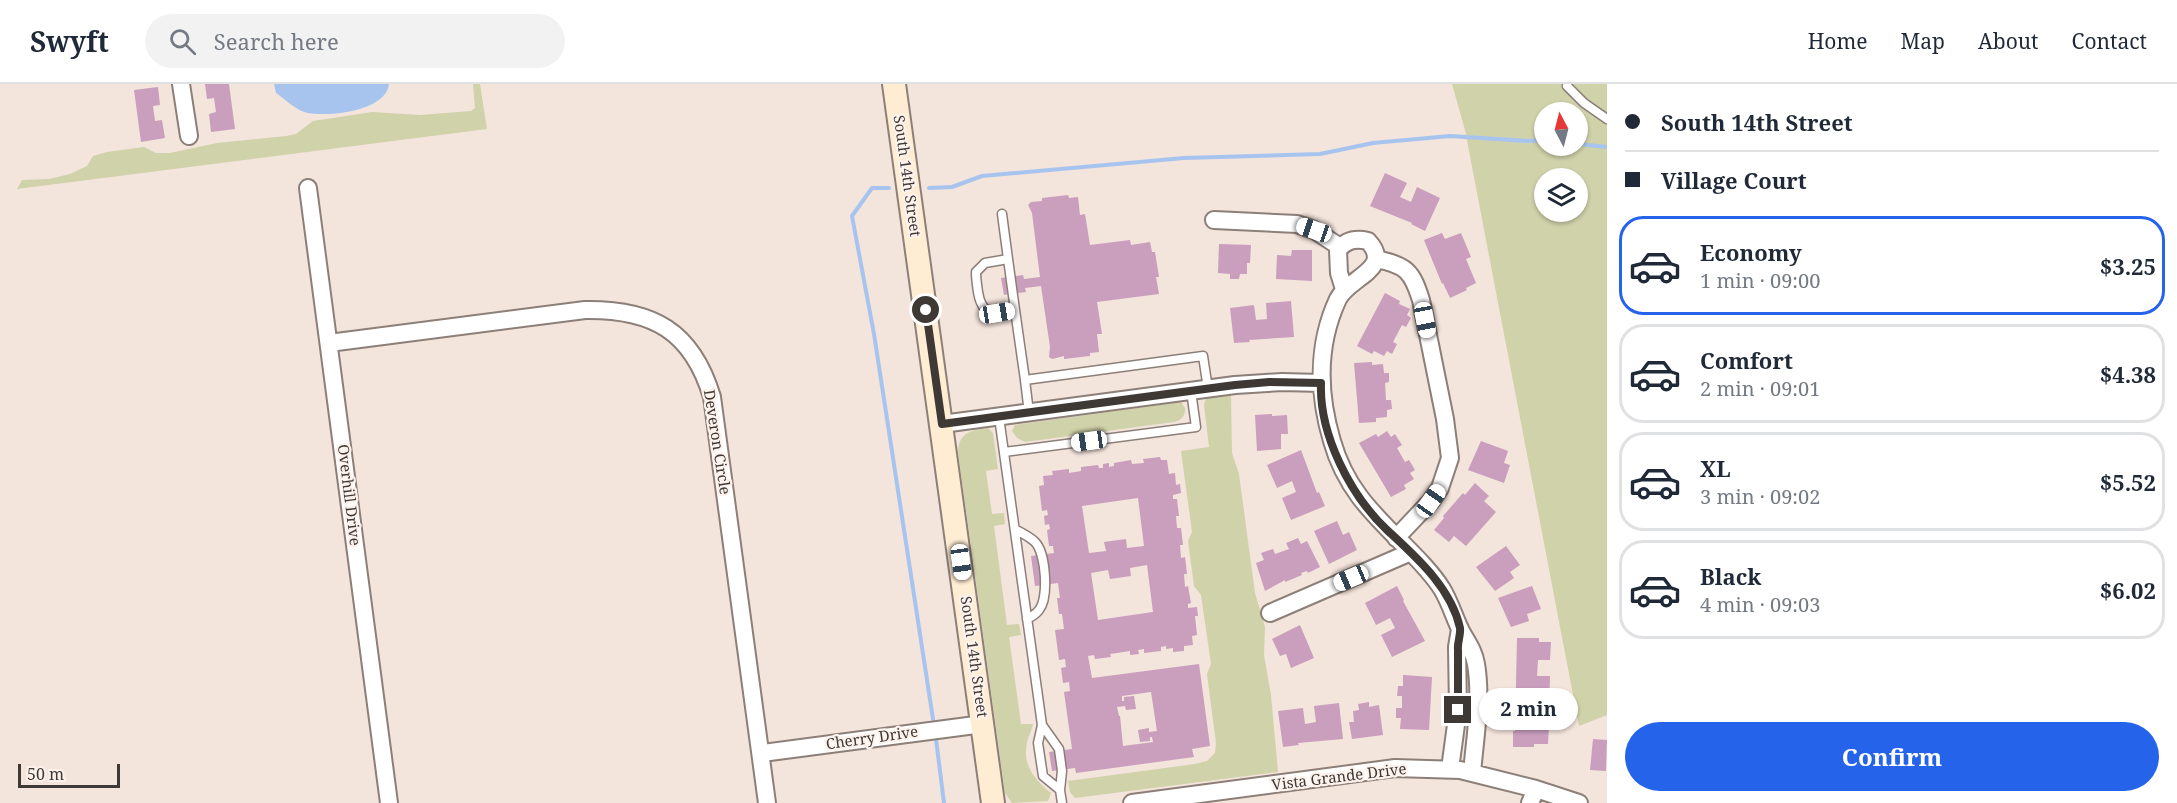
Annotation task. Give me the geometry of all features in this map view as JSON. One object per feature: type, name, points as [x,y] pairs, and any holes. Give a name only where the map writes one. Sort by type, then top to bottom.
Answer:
[{"type":"main road","name":"South 14th Street","points":[[894,84],[993,803]]},
{"type":"street","points":[[181,84],[189,136]]},
{"type":"street","name":"Overhill Drive","points":[[308,188],[389,803]]},
{"type":"street","points":[[1214,220],[1297,224],[1314,230],[1340,247]]},
{"type":"street","points":[[1344,289],[1337,261],[1338,250],[1351,240],[1368,241],[1376,254],[1376,259],[1370,270],[1344,289],[1325,336],[1321,383],[1325,413],[1337,457],[1360,500],[1411,552],[1442,589],[1460,629],[1471,646],[1476,662],[1479,688],[1472,773]]},
{"type":"street","points":[[1376,259],[1407,269],[1416,283],[1449,452],[1446,473],[1440,488],[1431,501],[1396,538]]},
{"type":"street","name":"Deveron Circle","points":[[329,344],[585,310],[610,310],[642,316],[666,327],[685,343],[706,377],[712,397],[767,803]]},
{"type":"street","points":[[942,424],[1208,388],[1256,383],[1321,383]]},
{"type":"street","points":[[1270,613],[1411,552]]},
{"type":"street","points":[[1450,769],[1458,710],[1457,647],[1460,629]]},
{"type":"street","name":"Cherry Drive","points":[[762,753],[983,724]]},
{"type":"street","name":"Vista Grande Drive","points":[[1132,803],[1395,768],[1450,769],[1472,773],[1533,796],[1579,803]]},
{"type":"lane","points":[[1567,86],[1584,103],[1607,119]]},
{"type":"lane","points":[[1002,214],[1029,413]]},
{"type":"lane","points":[[1008,259],[985,263],[976,272],[976,277],[980,303],[983,308],[997,313],[1015,310]]},
{"type":"lane","points":[[1025,380],[1203,356],[1208,388]]},
{"type":"lane","points":[[1004,452],[1196,426],[1191,391]]},
{"type":"lane","points":[[999,417],[1042,725],[1038,743],[1042,776],[1060,790]]},
{"type":"lane","points":[[1015,529],[1035,542],[1041,553],[1044,598],[1039,610],[1027,619]]},
{"type":"lane","points":[[1042,725],[1059,750],[1062,771],[1060,790],[1062,803]]},
{"type":"green space","points":[[473,84],[480,84],[487,129],[17,189],[22,180],[49,179],[70,174],[87,166],[93,156],[107,152],[144,147],[156,153],[170,153],[217,143],[286,136],[296,134],[313,121],[372,112],[420,115],[471,111],[475,108]]},
{"type":"green space","points":[[1452,84],[1607,84],[1607,715],[1579,726],[1465,130]]},
{"type":"green space","points":[[1231,395],[1232,453],[1239,474],[1255,593],[1265,627],[1264,655],[1271,695],[1278,772],[1075,798],[1070,792],[1068,781],[1195,764],[1207,761],[1215,753],[1216,743],[1207,674],[1211,664],[1201,595],[1194,586],[1188,541],[1192,532],[1181,451],[1209,447],[1204,405],[1206,398]]},
{"type":"green space","points":[[1181,402],[1185,413],[1181,419],[1174,422],[1025,442],[1017,438],[1012,431],[1015,425]]},
{"type":"green space","points":[[988,428],[993,433],[998,469],[986,471],[992,514],[1004,513],[1005,524],[994,526],[1007,625],[1019,624],[1021,635],[1009,637],[1021,724],[1033,724],[1027,743],[1026,758],[1035,777],[1051,793],[1048,801],[1012,803],[1005,793],[958,452],[961,440],[967,433]]},
{"type":"water","points":[[274,84],[389,84],[386,93],[368,106],[343,113],[318,114],[296,108],[276,93]]},
{"type":"building","points":[[205,84],[229,84],[235,129],[211,132],[209,114],[216,112],[214,98],[207,99]]},
{"type":"building","points":[[158,87],[160,105],[153,106],[155,121],[162,120],[165,138],[141,142],[134,90]]},
{"type":"building","points":[[1385,173],[1407,183],[1400,197],[1411,202],[1417,187],[1440,198],[1425,231],[1412,223],[1370,206]]},
{"type":"building","points":[[1068,195],[1069,198],[1078,197],[1080,215],[1085,214],[1090,245],[1130,240],[1131,245],[1150,242],[1152,252],[1155,252],[1159,294],[1097,302],[1102,334],[1097,334],[1099,352],[1090,353],[1090,356],[1064,359],[1064,356],[1052,359],[1049,357],[1050,347],[1041,286],[1025,288],[1026,292],[1004,295],[1001,278],[1023,275],[1024,279],[1040,277],[1032,213],[1028,205],[1031,202],[1042,201],[1042,198]]},
{"type":"building","points":[[1442,233],[1445,239],[1461,233],[1471,257],[1466,259],[1476,283],[1450,298],[1424,240]]},
{"type":"building","points":[[1219,244],[1251,245],[1247,274],[1240,274],[1239,279],[1230,279],[1230,274],[1218,273]]},
{"type":"building","points":[[1292,250],[1312,250],[1312,281],[1276,279],[1277,255],[1291,256]]},
{"type":"building","points":[[1385,293],[1410,309],[1407,315],[1411,318],[1406,327],[1402,325],[1393,342],[1397,344],[1392,354],[1387,351],[1384,356],[1374,351],[1372,354],[1357,346]]},
{"type":"building","points":[[1291,301],[1294,337],[1234,343],[1230,308],[1254,305],[1256,320],[1267,319],[1266,303]]},
{"type":"building","points":[[1372,362],[1372,365],[1383,364],[1384,373],[1389,373],[1389,382],[1385,383],[1386,400],[1391,400],[1392,409],[1387,410],[1387,417],[1376,418],[1376,422],[1359,423],[1354,363]]},
{"type":"building","points":[[1272,414],[1272,416],[1287,415],[1288,434],[1281,434],[1281,449],[1257,451],[1255,415]]},
{"type":"building","points":[[1387,431],[1391,437],[1395,434],[1402,445],[1397,448],[1405,462],[1409,460],[1415,470],[1410,473],[1414,479],[1404,485],[1406,489],[1391,497],[1359,443],[1376,434],[1378,437]]},
{"type":"building","points":[[1481,441],[1508,451],[1504,463],[1510,465],[1504,483],[1468,470]]},
{"type":"building","points":[[1301,450],[1317,493],[1319,492],[1325,506],[1291,520],[1282,498],[1296,492],[1292,481],[1277,488],[1267,465]]},
{"type":"building","points":[[1160,457],[1161,460],[1167,460],[1169,474],[1175,473],[1176,485],[1180,484],[1181,493],[1173,495],[1173,499],[1177,499],[1179,516],[1176,516],[1177,528],[1181,528],[1183,545],[1180,545],[1181,558],[1185,557],[1187,574],[1184,574],[1185,587],[1188,586],[1191,603],[1188,604],[1188,608],[1197,607],[1198,616],[1195,616],[1197,635],[1192,636],[1193,645],[1184,646],[1184,651],[1173,652],[1173,648],[1166,649],[1166,646],[1161,647],[1161,651],[1144,653],[1144,649],[1138,650],[1139,654],[1130,655],[1130,651],[1095,659],[1094,655],[1088,656],[1092,678],[1199,664],[1210,746],[1192,749],[1194,757],[1076,773],[1075,768],[1052,771],[1049,752],[1072,749],[1064,692],[1070,691],[1069,682],[1063,683],[1061,668],[1066,667],[1065,659],[1059,660],[1055,630],[1064,629],[1062,614],[1059,614],[1058,583],[1035,586],[1031,556],[1054,553],[1053,546],[1049,546],[1047,530],[1050,529],[1049,524],[1045,525],[1044,516],[1048,515],[1047,510],[1042,511],[1039,486],[1044,485],[1043,476],[1053,475],[1052,471],[1069,469],[1069,473],[1081,471],[1081,467],[1098,465],[1099,468],[1103,468],[1103,464],[1109,463],[1109,467],[1114,466],[1114,463],[1131,460],[1132,464],[1144,463],[1143,459]],"holes":[[[1138,498],[1144,546],[1127,548],[1126,539],[1104,542],[1106,551],[1089,553],[1082,506]],[[1147,565],[1153,612],[1098,620],[1091,573],[1108,570],[1110,579],[1131,576],[1130,568]],[[1151,692],[1157,731],[1149,732],[1149,728],[1138,730],[1140,742],[1150,741],[1150,737],[1153,742],[1123,746],[1117,707],[1125,706],[1126,710],[1136,709],[1134,696],[1124,697],[1124,701],[1122,701],[1122,696]]]},
{"type":"building","points":[[1475,483],[1489,496],[1484,501],[1496,512],[1466,546],[1454,536],[1449,542],[1434,530],[1463,493],[1465,495]]},
{"type":"building","points":[[1337,521],[1343,535],[1349,532],[1357,550],[1329,564],[1314,531]]},
{"type":"building","points":[[1298,538],[1301,544],[1307,541],[1320,567],[1308,573],[1307,571],[1301,573],[1302,575],[1285,582],[1285,580],[1265,591],[1256,563],[1264,560],[1261,553],[1273,549],[1275,554],[1289,549],[1286,543]]},
{"type":"building","points":[[1506,546],[1520,565],[1510,572],[1514,578],[1495,591],[1476,567]]},
{"type":"building","points":[[1397,586],[1425,641],[1392,657],[1381,635],[1395,628],[1390,618],[1376,625],[1365,603]]},
{"type":"building","points":[[1532,586],[1541,609],[1527,614],[1529,621],[1511,627],[1498,598]]},
{"type":"building","points":[[1300,625],[1314,658],[1291,668],[1286,654],[1280,656],[1272,639]]},
{"type":"building","points":[[1517,638],[1539,638],[1539,642],[1551,642],[1550,660],[1538,660],[1537,676],[1550,676],[1549,710],[1536,710],[1536,725],[1549,725],[1548,744],[1513,747]]},
{"type":"building","points":[[1403,675],[1432,677],[1429,730],[1400,729],[1401,718],[1396,718],[1396,708],[1402,708],[1402,696],[1397,696],[1398,686],[1403,686]]},
{"type":"building","points":[[1369,702],[1369,707],[1379,705],[1383,735],[1352,739],[1349,722],[1354,722],[1353,711],[1359,710],[1358,704]]},
{"type":"building","points":[[1339,703],[1343,739],[1298,743],[1299,745],[1283,747],[1278,711],[1303,708],[1305,724],[1316,722],[1314,706]]},
{"type":"building","points":[[1593,739],[1607,740],[1606,771],[1590,770]]},
{"type":"waterway","points":[[929,188],[952,187],[982,176],[1184,158],[1320,154],[1373,143],[1450,136],[1534,141]]},
{"type":"waterway","points":[[1588,145],[1607,147]]},
{"type":"waterway","points":[[889,188],[872,188],[852,216],[874,334],[933,719]]},
{"type":"waterway","points":[[936,739],[944,803]]},
{"type":"route","points":[[926,310],[942,424],[1235,385],[1269,382],[1321,383],[1331,440],[1337,457],[1360,500],[1430,572],[1452,608],[1460,629],[1457,647],[1458,710]]}]
